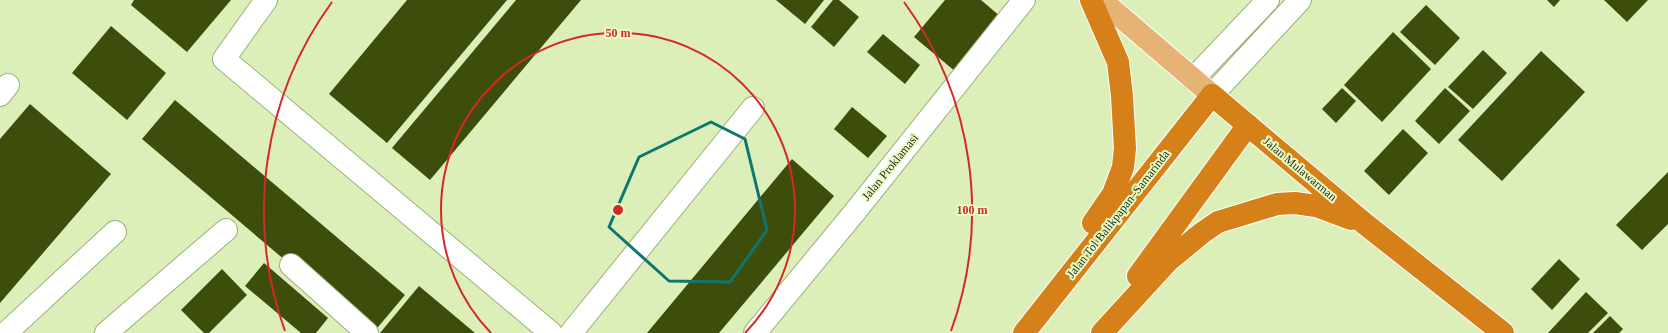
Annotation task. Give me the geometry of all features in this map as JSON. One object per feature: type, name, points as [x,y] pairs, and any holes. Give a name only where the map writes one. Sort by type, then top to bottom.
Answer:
[{"type":"highway","points":[[1015,333],[1113,194],[1122,167],[1125,148],[1118,62],[1091,0]]},
{"type":"highway","name":"Jalan Mulawarman","points":[[1212,95],[1365,224],[1503,333]]},
{"type":"highway","name":"Jalan Tol Balikpapan–Samarinda","points":[[1024,333],[1212,95]]},
{"type":"highway","points":[[1096,333],[1248,125]]},
{"type":"highway","points":[[1102,333],[1168,261],[1218,222],[1277,204],[1295,203],[1316,206],[1365,224]]},
{"type":"main road","name":"Jalan Mulawarman","points":[[1101,0],[1212,95]]},
{"type":"street","points":[[266,0],[224,59],[551,333]]},
{"type":"street","name":"Jalan Proklamasi","points":[[755,333],[854,213],[1024,0]]},
{"type":"street","points":[[1193,79],[1268,0]]},
{"type":"street","points":[[1212,95],[1300,0]]},
{"type":"street","points":[[571,333],[753,108]]},
{"type":"street","points":[[106,333],[226,230]]},
{"type":"street","points":[[6,333],[115,232]]},
{"type":"street","points":[[291,265],[367,333]]},
{"type":"highlighted area","points":[[711,122],[745,139],[767,230],[730,282],[669,281],[609,227],[639,157]]},
{"type":"building","points":[[134,0],[231,0],[187,52],[131,5]]},
{"type":"building","points":[[407,0],[507,0],[387,143],[329,94]]},
{"type":"building","points":[[516,0],[581,0],[430,180],[392,148]]},
{"type":"building","points":[[776,0],[824,0],[805,24]]},
{"type":"building","points":[[833,0],[839,0],[859,17],[834,47],[811,27]]},
{"type":"building","points":[[945,0],[981,0],[1001,17],[956,72],[914,37]]},
{"type":"building","points":[[1547,0],[1560,0],[1554,7]]},
{"type":"building","points":[[1604,0],[1648,0],[1627,22]]},
{"type":"building","points":[[1426,5],[1460,38],[1435,65],[1400,32]]},
{"type":"building","points":[[111,26],[166,73],[127,120],[72,73]]},
{"type":"building","points":[[1393,32],[1431,69],[1382,122],[1344,85]]},
{"type":"building","points":[[883,34],[920,65],[905,84],[867,52]]},
{"type":"building","points":[[1483,50],[1507,73],[1473,109],[1448,87]]},
{"type":"building","points":[[1541,51],[1585,92],[1502,181],[1458,140]]},
{"type":"building","points":[[1342,88],[1356,101],[1336,123],[1322,109]]},
{"type":"building","points":[[1445,88],[1470,111],[1439,144],[1415,121]]},
{"type":"building","points":[[175,100],[405,295],[373,333],[371,333],[142,139]]},
{"type":"building","points":[[30,104],[111,174],[0,303],[0,139]]},
{"type":"building","points":[[852,107],[887,136],[868,158],[834,129]]},
{"type":"building","points":[[1403,129],[1428,153],[1389,195],[1364,171]]},
{"type":"building","points":[[792,159],[834,196],[719,333],[647,333]]},
{"type":"building","points":[[1668,172],[1668,224],[1642,250],[1616,225]]},
{"type":"building","points":[[1559,259],[1580,279],[1552,310],[1531,289]]},
{"type":"building","points":[[264,263],[328,318],[316,333],[301,333],[245,286]]},
{"type":"building","points":[[222,269],[247,295],[209,333],[204,333],[181,310]]},
{"type":"building","points":[[419,286],[475,333],[380,333]]},
{"type":"building","points":[[1586,292],[1608,313],[1588,333],[1548,333]]},
{"type":"building","points":[[1610,316],[1623,329],[1619,333],[1593,333]]}]
